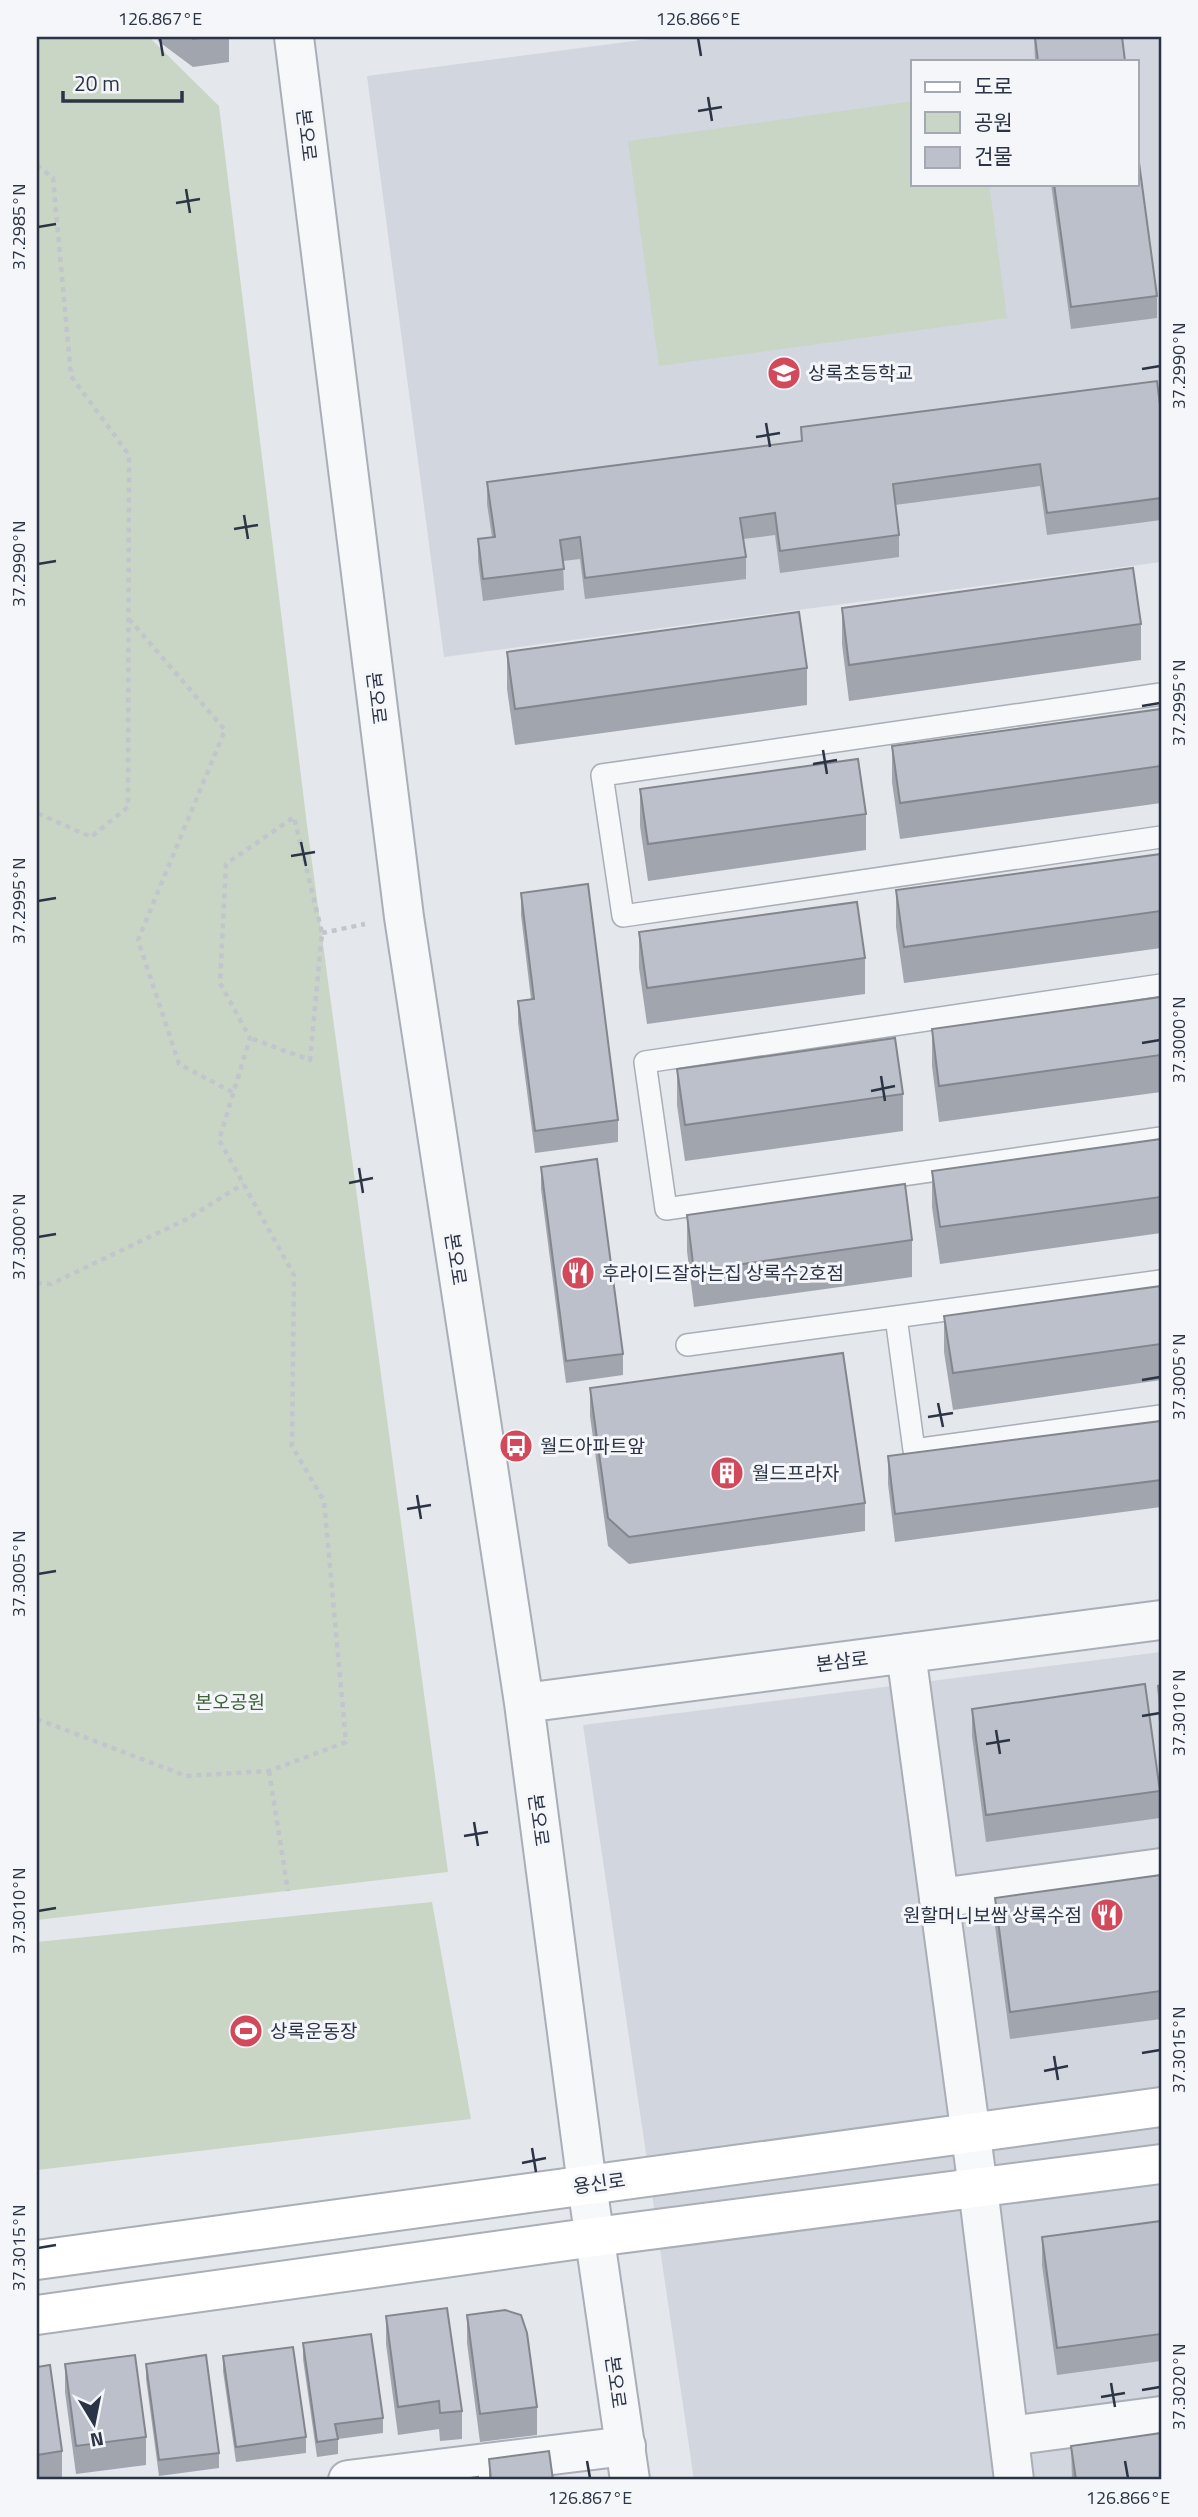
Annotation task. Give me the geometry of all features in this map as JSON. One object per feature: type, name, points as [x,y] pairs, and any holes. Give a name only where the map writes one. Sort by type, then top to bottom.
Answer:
[{"type":"main road","name":"용신로","points":[[37,2260],[1161,2107]]},
{"type":"main road","points":[[37,2315],[595,2236],[1161,2164]]},
{"type":"street","name":"본오로","points":[[294,37],[404,917],[524,1703],[587,2185],[628,2463]]},
{"type":"street","name":"본삼로","points":[[524,1703],[1161,1620]]},
{"type":"street","points":[[906,1653],[971,2132],[1014,2480]]},
{"type":"street","points":[[939,1898],[1161,1868]]},
{"type":"street","points":[[1009,2436],[1161,2416]]},
{"type":"street","points":[[348,2480],[628,2463]]},
{"type":"lane","points":[[1161,694],[602,775],[623,915],[1161,837]]},
{"type":"lane","points":[[1161,985],[645,1062],[666,1209],[1161,1138]]},
{"type":"lane","points":[[687,1345],[1161,1281]]},
{"type":"lane","points":[[896,1317],[914,1450],[1161,1416]]},
{"type":"path","points":[[37,165],[53,178],[71,376],[129,455],[128,807],[91,837],[37,813]]},
{"type":"path","points":[[129,618],[225,730],[138,940],[179,1064],[234,1093]]},
{"type":"path","points":[[37,1719],[186,1776],[269,1771],[346,1742],[324,1501],[292,1446],[294,1275],[219,1140],[250,1038],[220,983],[226,864],[294,817],[322,933],[310,1060],[250,1038]]},
{"type":"path","points":[[37,1283],[51,1284],[187,1219],[243,1184]]},
{"type":"path","points":[[269,1771],[288,1891]]},
{"type":"shaded area","name":"상록초등학교","points":[[664,37],[1161,37],[1161,562],[444,657],[367,76]]},
{"type":"shaded area","points":[[1161,1652],[1161,2480],[694,2480],[583,1725]]},
{"type":"green space","name":"본오공원","points":[[37,37],[149,37],[219,106],[307,825],[448,1872],[37,1920]]},
{"type":"green space","points":[[911,101],[911,186],[989,186],[1007,318],[659,366],[628,141]]},
{"type":"green space","name":"상록운동장","points":[[432,1902],[471,2119],[37,2170],[37,1942]]},
{"type":"building","points":[[1035,37],[1122,37],[1125,60],[1038,60]]},
{"type":"building","points":[[1138,155],[1157,296],[1071,307],[1054,186],[1138,186]]},
{"type":"building","name":"상록초등학교","points":[[1157,381],[1161,413],[1161,498],[1047,513],[1040,464],[893,484],[899,535],[780,551],[775,513],[740,518],[746,557],[585,578],[580,537],[560,540],[564,569],[483,579],[478,539],[495,537],[487,482],[802,441],[801,427]]},
{"type":"building","points":[[1133,568],[1141,624],[849,665],[842,608]]},
{"type":"building","points":[[799,612],[807,668],[515,709],[507,652]]},
{"type":"building","points":[[1161,709],[1161,766],[900,803],[892,746]]},
{"type":"building","points":[[858,759],[866,814],[648,844],[640,789]]},
{"type":"building","points":[[1161,854],[1161,911],[904,947],[896,890]]},
{"type":"building","points":[[588,884],[618,1120],[535,1131],[518,1001],[534,999],[521,893]]},
{"type":"building","points":[[857,902],[865,958],[647,988],[639,932]]},
{"type":"building","points":[[1161,997],[1161,1055],[939,1086],[932,1029]]},
{"type":"building","points":[[895,1038],[903,1094],[685,1125],[677,1069]]},
{"type":"building","points":[[1161,1139],[1161,1197],[940,1227],[932,1171]]},
{"type":"building","points":[[597,1159],[623,1354],[566,1361],[541,1167]]},
{"type":"building","points":[[905,1184],[912,1240],[694,1271],[687,1215]]},
{"type":"building","points":[[1161,1286],[1161,1344],[953,1373],[944,1316]]},
{"type":"building","name":"월드프라자","points":[[843,1353],[865,1503],[629,1537],[608,1518],[590,1388]]},
{"type":"building","points":[[1161,1421],[1161,1480],[895,1514],[888,1456]]},
{"type":"building","points":[[1145,1684],[1160,1791],[986,1815],[972,1709]]},
{"type":"building","points":[[1161,1685],[1161,1713],[1158,1686]]},
{"type":"building","points":[[1161,1875],[1161,1991],[1010,2012],[995,1898]]},
{"type":"building","points":[[1161,2221],[1161,2334],[1057,2348],[1042,2237]]},
{"type":"building","points":[[447,2308],[462,2411],[440,2413],[439,2401],[398,2407],[386,2316]]},
{"type":"building","points":[[505,2310],[521,2315],[527,2333],[537,2407],[480,2414],[467,2315]]},
{"type":"building","points":[[371,2334],[383,2418],[335,2424],[338,2439],[317,2442],[303,2343]]},
{"type":"building","points":[[293,2347],[306,2437],[236,2447],[223,2356]]},
{"type":"building","points":[[135,2355],[146,2437],[76,2446],[65,2364]]},
{"type":"building","points":[[206,2355],[219,2453],[159,2460],[146,2364]]},
{"type":"building","points":[[50,2365],[62,2451],[37,2455],[37,2367]]},
{"type":"building","points":[[1161,2433],[1161,2480],[1076,2480],[1071,2446]]},
{"type":"building","points":[[549,2451],[553,2480],[491,2480],[489,2459]]},
{"type":"building","points":[[478,2477],[478,2480],[456,2480]]},
{"type":"place","name":"상록초등학교","points":[[784,373]]},
{"type":"place","name":"후라이드잘하는집 상록수2호점","points":[[578,1273]]},
{"type":"place","name":"월드아파트앞","points":[[516,1446]]},
{"type":"place","name":"월드프라자","points":[[727,1473]]},
{"type":"place","name":"원할머니보쌈 상록수점","points":[[1107,1915]]},
{"type":"place","name":"상록운동장","points":[[246,2031]]}]
